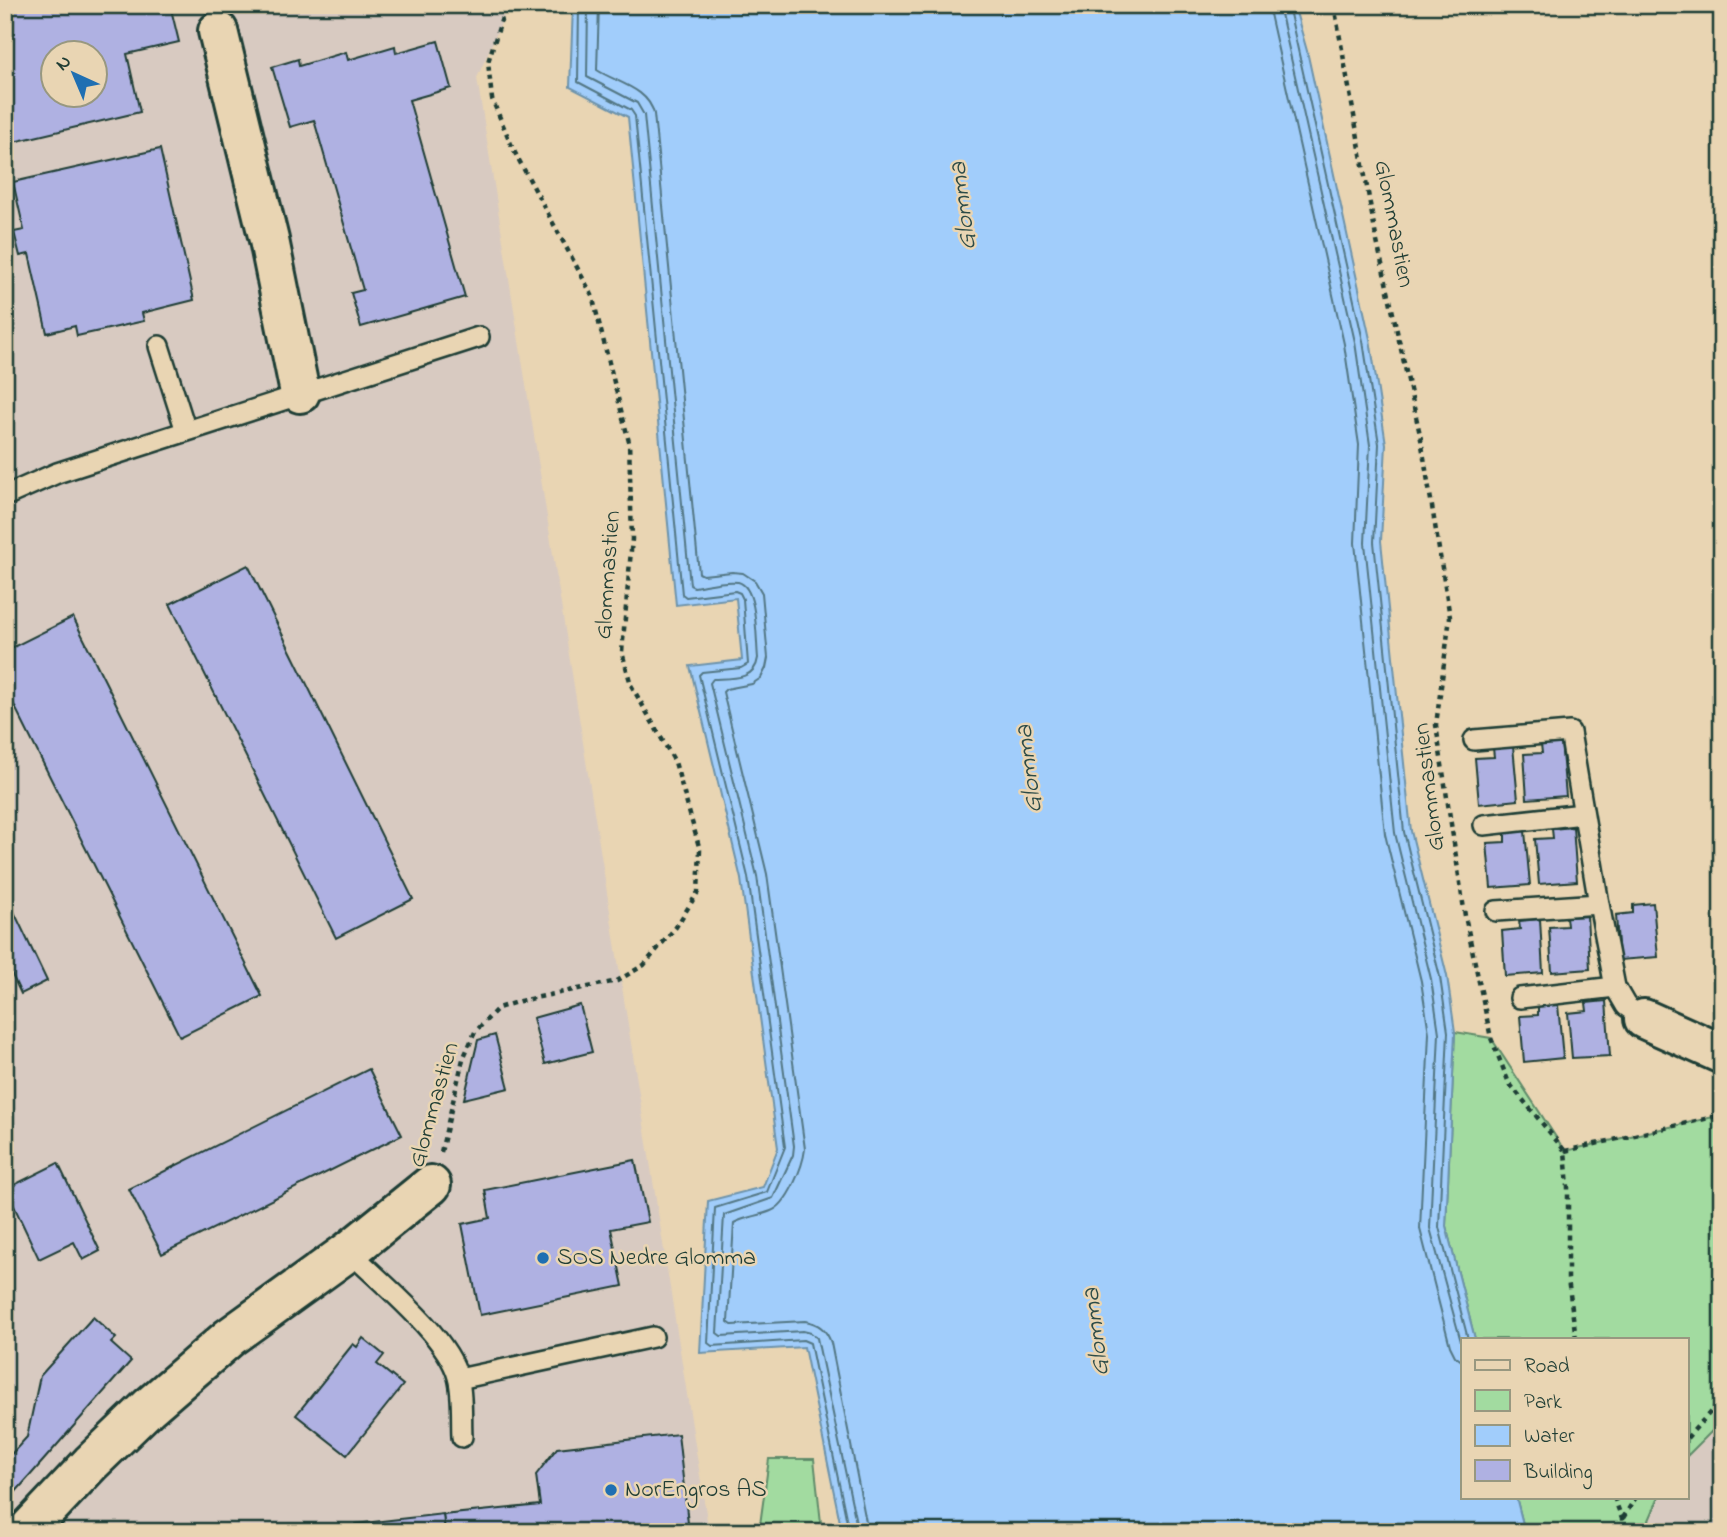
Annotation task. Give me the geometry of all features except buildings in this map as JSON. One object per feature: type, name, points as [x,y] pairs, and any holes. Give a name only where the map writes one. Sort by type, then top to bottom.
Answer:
[{"type":"street","points":[[218,31],[270,240],[300,393]]},
{"type":"street","points":[[1644,1019],[1722,1054]]},
{"type":"street","points":[[26,1532],[90,1463],[149,1407],[230,1337],[349,1251],[431,1185]]},
{"type":"lane","points":[[5,496],[57,473],[479,337]]},
{"type":"lane","points":[[159,346],[186,431]]},
{"type":"lane","points":[[1474,740],[1570,732],[1615,987],[1626,1006],[1644,1019]]},
{"type":"lane","points":[[1484,825],[1583,814]]},
{"type":"lane","points":[[1496,911],[1599,904]]},
{"type":"lane","points":[[1520,998],[1615,987]]},
{"type":"lane","points":[[349,1251],[449,1353],[459,1379],[462,1437]]},
{"type":"lane","points":[[459,1379],[653,1338]]},
{"type":"path","name":"Glommastien","points":[[431,1185],[463,1059],[475,1032],[498,1008],[520,1000],[617,981],[644,965],[676,927],[698,892],[700,850],[676,762],[631,685],[622,652],[632,539],[629,442],[592,295],[514,151],[492,99],[488,62],[506,5]]},
{"type":"path","name":"Glommastien","points":[[1334,5],[1376,237],[1421,439],[1450,617],[1436,725],[1465,916],[1492,1038],[1509,1083],[1565,1151]]},
{"type":"path","points":[[1576,1338],[1569,1279],[1569,1187],[1565,1151],[1722,1115]]},
{"type":"path","points":[[1688,1437],[1722,1399]]},
{"type":"path","points":[[1614,1498],[1622,1519],[1623,1532]]},
{"type":"path","points":[[1622,1519],[1635,1498]]},
{"type":"shaded area","points":[[5,5],[509,5],[477,78],[709,1532],[5,1532]]},
{"type":"shaded area","points":[[1722,1421],[1722,1532],[1644,1532],[1659,1498],[1688,1498],[1688,1455]]},
{"type":"green space","points":[[1455,1032],[1491,1038],[1565,1151],[1722,1115],[1722,1421],[1688,1455],[1688,1338],[1475,1338],[1446,1226]]},
{"type":"green space","points":[[769,1459],[814,1459],[822,1532],[759,1532]]},
{"type":"green space","points":[[1516,1498],[1659,1498],[1644,1532],[1525,1532]]},
{"type":"water","name":"Glomma","points":[[573,5],[1294,5],[1307,51],[1370,339],[1386,444],[1381,541],[1411,831],[1447,976],[1455,1032],[1446,1226],[1475,1338],[1461,1338],[1461,1498],[1516,1498],[1525,1532],[842,1532],[804,1347],[700,1353],[708,1201],[763,1187],[778,1148],[741,879],[690,666],[742,660],[736,598],[676,605],[628,117],[570,87]]},
{"type":"place","name":"SOS Nedre Glomma","points":[[543,1258]]},
{"type":"place","name":"NorEngros AS","points":[[611,1490]]}]
